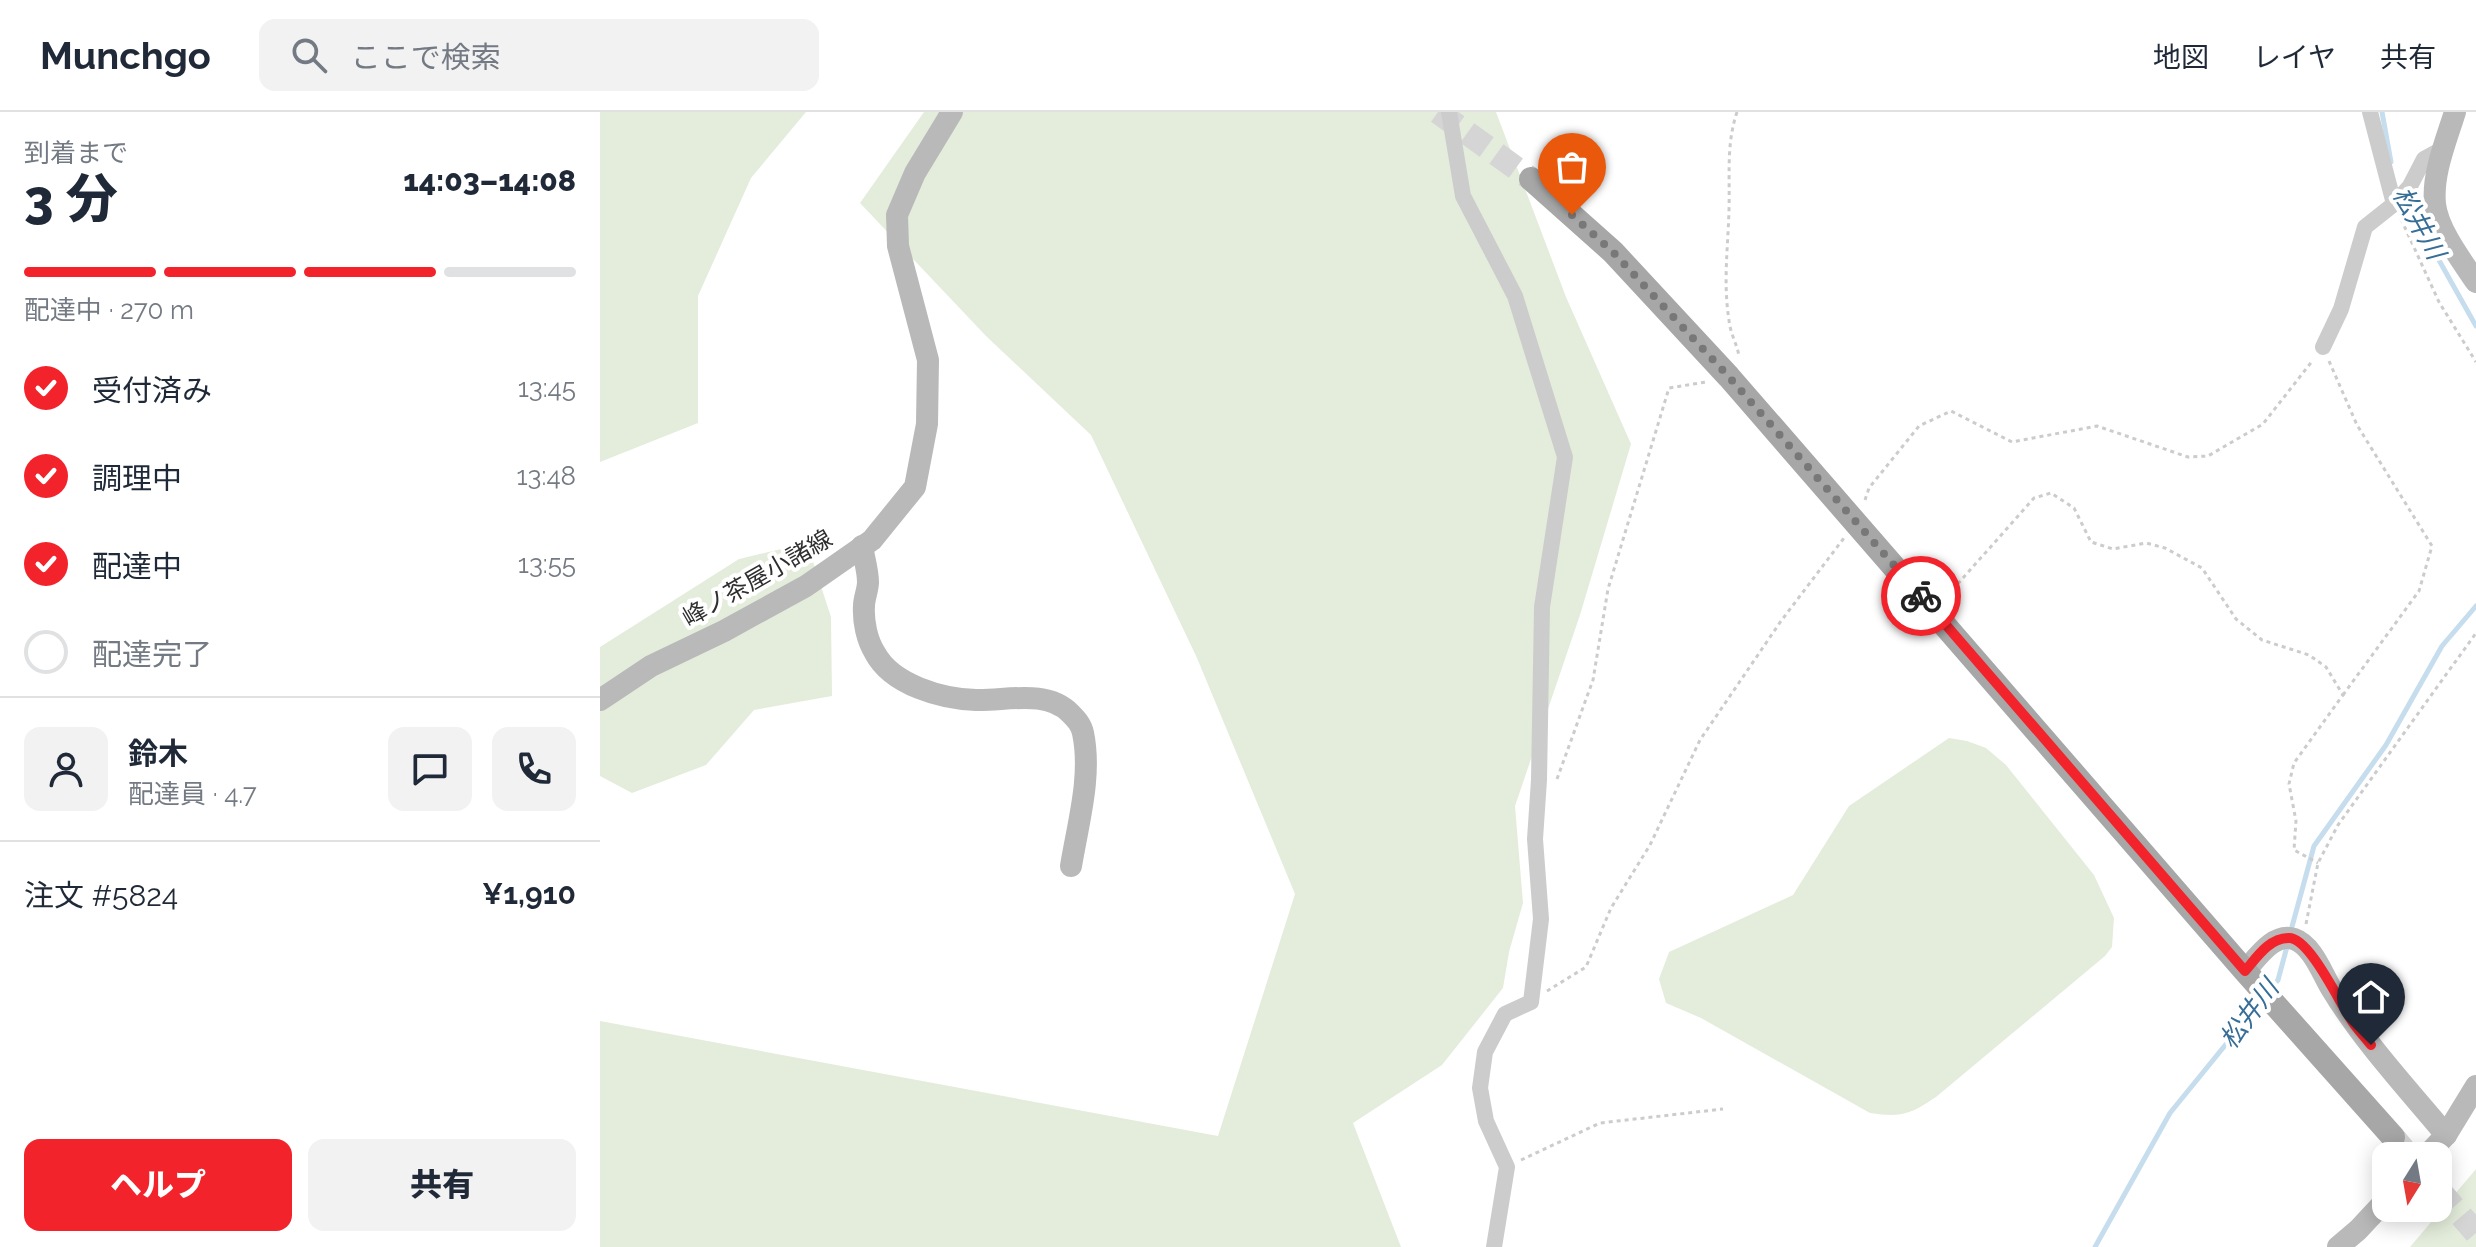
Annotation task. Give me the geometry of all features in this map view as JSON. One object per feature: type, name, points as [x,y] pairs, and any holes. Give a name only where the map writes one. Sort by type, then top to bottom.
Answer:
[{"type":"main road","points":[[1531,179],[1613,252],[1729,377],[2393,1137]]},
{"type":"street","name":"峰ノ茶屋小諸線","points":[[600,700],[651,666],[806,586],[872,540],[915,487],[927,424],[928,360],[898,246],[897,215],[915,173],[952,112]]},
{"type":"street","points":[[1449,112],[1463,196],[1515,296],[1565,457],[1542,607],[1535,839],[1541,919],[1531,1002],[1505,1014],[1485,1052],[1480,1088],[1486,1121],[1507,1167],[1494,1247]]},
{"type":"street","points":[[2370,112],[2394,204]]},
{"type":"street","points":[[2455,112],[2436,178],[2435,206],[2449,241],[2476,282]]},
{"type":"street","points":[[2323,347],[2341,309],[2365,227],[2394,204],[2410,186],[2424,159],[2444,148]]},
{"type":"street","points":[[862,546],[868,583],[864,606],[867,637],[876,657],[902,681],[924,690],[974,700],[1026,697],[1058,703],[1079,722],[1086,755],[1085,782],[1071,866]]},
{"type":"street","points":[[2245,971],[2275,941],[2287,938],[2302,943],[2353,1023],[2446,1135]]},
{"type":"street","points":[[2439,1142],[2476,1086]]},
{"type":"street","points":[[2338,1247],[2372,1215]]},
{"type":"path","points":[[1556,781],[1593,680],[1608,589],[1669,388],[1729,377],[1740,355],[1729,325],[1725,280],[1730,134],[1737,112]]},
{"type":"path","points":[[2394,204],[2439,302],[2476,362]]},
{"type":"path","points":[[1531,1002],[1586,967],[1611,908],[1650,845],[1700,740],[1781,621],[1857,522],[1869,488],[1919,426],[1951,411],[2012,442],[2097,426],[2188,457],[2208,456],[2263,424],[2323,347],[2357,425],[2432,546],[2419,591],[2294,763],[2289,784],[2296,821],[2294,850],[2318,863]]},
{"type":"path","points":[[1934,611],[2034,498],[2051,493],[2074,508],[2091,542],[2113,549],[2146,543],[2165,548],[2202,568],[2236,619],[2262,640],[2309,655],[2326,667],[2343,695]]},
{"type":"path","points":[[2302,943],[2318,863],[2338,825],[2476,633]]},
{"type":"path","points":[[1507,1167],[1600,1123],[1723,1109]]},
{"type":"green space","points":[[600,112],[806,112],[751,178],[698,296],[698,423],[600,462]]},
{"type":"green space","points":[[924,112],[1496,112],[1566,297],[1631,444],[1580,615],[1515,806],[1523,903],[1509,952],[1503,988],[1442,1065],[1353,1123],[1401,1247],[600,1247],[600,1021],[1218,1136],[1295,894],[1197,658],[1091,435],[986,336],[860,203]]},
{"type":"green space","points":[[807,543],[831,617],[832,696],[754,710],[706,765],[632,793],[600,776],[600,647],[739,559]]},
{"type":"green space","points":[[1949,738],[1986,748],[2006,765],[2094,875],[2114,918],[2112,947],[2105,956],[1936,1097],[1898,1115],[1870,1113],[1701,1018],[1666,1003],[1659,979],[1669,952],[1793,895],[1849,806]]},
{"type":"green space","points":[[2476,1169],[2476,1247],[2410,1247],[2431,1222],[2452,1222],[2452,1197]]},
{"type":"waterway","name":"松井川","points":[[2382,112],[2391,162]]},
{"type":"waterway","name":"松井川","points":[[2404,198],[2476,326]]},
{"type":"waterway","name":"松井川","points":[[2290,934],[2314,846],[2386,745],[2442,646],[2476,606]]},
{"type":"waterway","name":"松井川","points":[[2270,989],[2278,980],[2288,943]]},
{"type":"waterway","name":"松井川","points":[[2095,1247],[2170,1113],[2262,1000]]},
{"type":"tunnel","points":[[1438,112],[1531,179]]},
{"type":"tunnel","points":[[2393,1137],[2397,1142]]},
{"type":"tunnel","points":[[2452,1205],[2476,1233]]},
{"type":"way so far","points":[[1572,215],[1613,252],[1729,377],[1921,596]]},
{"type":"route","points":[[1921,596],[2245,971],[2275,941],[2287,938],[2302,943],[2353,1023],[2371,1045]]}]
